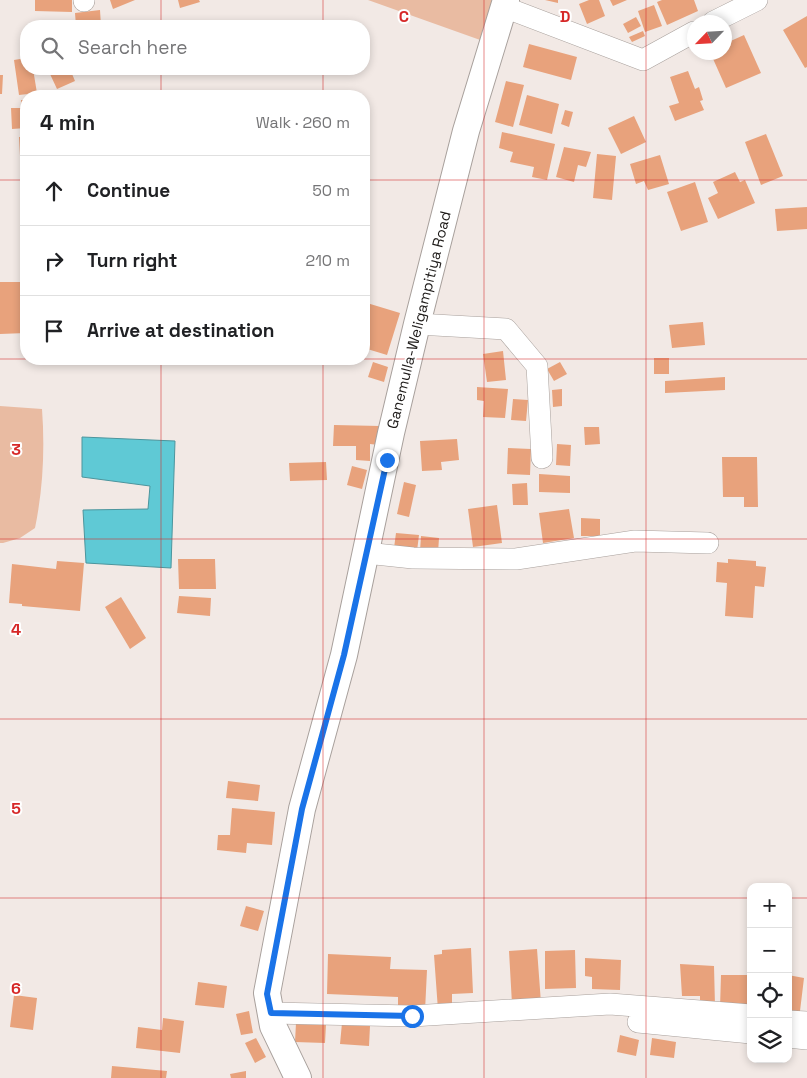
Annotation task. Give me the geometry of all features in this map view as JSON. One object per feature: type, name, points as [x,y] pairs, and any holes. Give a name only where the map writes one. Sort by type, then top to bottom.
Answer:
[{"type":"street","points":[[726,15],[757,0]]},
{"type":"street","points":[[505,4],[643,60],[687,36]]},
{"type":"street","name":"Ganemulla-Weligampitiya Road","points":[[298,1078],[273,1026],[267,994],[302,809],[344,655],[417,324],[466,131],[505,4]]},
{"type":"street","points":[[417,324],[506,329],[537,366],[542,458]]},
{"type":"street","points":[[366,553],[413,558],[516,559],[635,541],[708,543]]},
{"type":"street","points":[[271,1013],[412,1016],[610,1004],[747,1015]]},
{"type":"street","points":[[792,1021],[807,1022]]},
{"type":"street","points":[[638,1022],[747,1033]]},
{"type":"street","points":[[792,1037],[807,1039]]},
{"type":"shaded area","points":[[368,0],[492,0],[483,41]]},
{"type":"shaded area","points":[[0,406],[42,409],[43,439],[42,484],[35,528],[20,538],[3,543],[0,543]]},
{"type":"water","points":[[82,437],[175,441],[171,568],[86,563],[83,510],[148,509],[150,486],[82,477]]},
{"type":"building","points":[[35,0],[72,0],[72,12],[35,11]]},
{"type":"building","points":[[110,0],[135,0],[113,9]]},
{"type":"building","points":[[178,0],[199,0],[200,2],[180,8]]},
{"type":"building","points":[[545,0],[558,0],[558,3]]},
{"type":"building","points":[[589,0],[599,0],[605,16],[587,24],[579,4]]},
{"type":"building","points":[[610,0],[627,0],[613,6]]},
{"type":"building","points":[[662,0],[694,0],[698,11],[667,25],[657,2]]},
{"type":"building","points":[[654,5],[662,26],[645,32],[638,11]]},
{"type":"building","points":[[100,10],[101,20],[76,20],[75,13]]},
{"type":"building","points":[[807,16],[807,67],[805,68],[783,30]]},
{"type":"building","points":[[636,17],[641,26],[628,33],[623,24]]},
{"type":"building","points":[[643,31],[645,36],[632,42],[629,37]]},
{"type":"building","points":[[744,35],[761,73],[726,88],[714,60],[732,60],[732,40]]},
{"type":"building","points":[[529,44],[577,57],[571,80],[523,67]]},
{"type":"building","points":[[20,59],[20,75],[34,75],[36,90],[20,90],[19,95],[14,60]]},
{"type":"building","points":[[688,71],[695,89],[699,87],[703,100],[700,101],[704,110],[675,121],[669,106],[679,103],[670,77]]},
{"type":"building","points":[[0,75],[3,75],[2,94],[0,94]]},
{"type":"building","points":[[50,75],[72,75],[75,81],[57,89]]},
{"type":"building","points":[[506,81],[524,85],[513,127],[495,122]]},
{"type":"building","points":[[527,95],[559,104],[552,134],[519,125]]},
{"type":"building","points":[[11,108],[20,108],[20,128],[12,129]]},
{"type":"building","points":[[565,110],[573,112],[569,127],[561,124]]},
{"type":"building","points":[[634,116],[646,142],[621,154],[608,128]]},
{"type":"building","points":[[502,132],[555,144],[547,180],[532,177],[534,167],[510,162],[513,152],[499,148]]},
{"type":"building","points":[[766,134],[783,176],[761,185],[745,142]]},
{"type":"building","points":[[564,147],[591,152],[586,167],[578,165],[574,182],[556,177]]},
{"type":"building","points":[[597,154],[616,156],[612,200],[593,198]]},
{"type":"building","points":[[660,155],[669,184],[648,190],[644,181],[636,184],[630,164]]},
{"type":"building","points":[[735,172],[740,182],[745,180],[755,203],[718,219],[708,198],[718,193],[713,182]]},
{"type":"building","points":[[695,182],[708,222],[681,231],[667,192]]},
{"type":"building","points":[[807,207],[807,229],[777,231],[775,209]]},
{"type":"building","points":[[0,282],[20,282],[20,333],[0,334]]},
{"type":"building","points":[[370,304],[400,313],[387,355],[370,350]]},
{"type":"building","points":[[703,322],[705,345],[672,348],[669,325]]},
{"type":"building","points":[[503,351],[506,380],[487,382],[483,354]]},
{"type":"building","points":[[654,358],[669,358],[669,374],[654,374]]},
{"type":"building","points":[[373,362],[388,367],[384,382],[368,377]]},
{"type":"building","points":[[560,362],[567,374],[554,381],[547,369]]},
{"type":"building","points":[[725,377],[725,390],[665,393],[665,381]]},
{"type":"building","points":[[477,387],[508,389],[505,418],[483,417],[484,401],[477,400]]},
{"type":"building","points":[[562,389],[562,406],[553,407],[552,390]]},
{"type":"building","points":[[513,399],[528,400],[526,421],[511,420]]},
{"type":"building","points":[[334,425],[380,426],[379,445],[370,444],[370,461],[356,460],[356,446],[333,446]]},
{"type":"building","points":[[584,427],[599,427],[600,444],[585,445]]},
{"type":"building","points":[[457,439],[459,460],[441,462],[442,470],[422,471],[420,441]]},
{"type":"building","points":[[557,444],[571,445],[570,466],[556,465]]},
{"type":"building","points":[[508,448],[531,449],[530,475],[507,474]]},
{"type":"building","points":[[722,457],[757,457],[758,507],[744,507],[744,497],[723,497]]},
{"type":"building","points":[[326,462],[327,480],[290,481],[289,463]]},
{"type":"building","points":[[352,466],[367,470],[362,489],[347,485]]},
{"type":"building","points":[[539,474],[570,476],[570,493],[539,492]]},
{"type":"building","points":[[404,482],[416,485],[409,517],[397,514]]},
{"type":"building","points":[[527,483],[528,505],[513,505],[512,484]]},
{"type":"building","points":[[497,505],[502,543],[473,547],[468,509]]},
{"type":"building","points":[[569,509],[574,538],[543,543],[539,513]]},
{"type":"building","points":[[581,518],[600,519],[600,536],[581,536]]},
{"type":"building","points":[[396,533],[419,535],[417,551],[394,548]]},
{"type":"building","points":[[421,536],[439,538],[438,553],[420,551]]},
{"type":"building","points":[[178,559],[215,559],[216,589],[179,589]]},
{"type":"building","points":[[728,559],[756,561],[756,566],[766,567],[764,587],[755,586],[753,618],[725,616],[727,583],[716,582],[717,562],[728,563]]},
{"type":"building","points":[[57,561],[84,563],[80,611],[22,606],[22,604],[9,603],[12,564],[56,569]]},
{"type":"building","points":[[179,596],[211,598],[210,616],[177,613]]},
{"type":"building","points":[[121,597],[146,638],[130,649],[105,607]]},
{"type":"building","points":[[228,781],[260,785],[258,801],[226,798]]},
{"type":"building","points":[[232,808],[275,812],[272,845],[247,843],[246,853],[217,850],[218,835],[230,835]]},
{"type":"building","points":[[246,906],[264,911],[258,931],[240,926]]},
{"type":"building","points":[[471,948],[473,993],[452,994],[452,1010],[438,1010],[434,955],[442,954],[442,950]]},
{"type":"building","points":[[537,949],[541,1003],[512,1004],[509,951]]},
{"type":"building","points":[[575,950],[576,988],[545,989],[545,951]]},
{"type":"building","points":[[328,954],[391,957],[390,969],[427,970],[425,1011],[398,1010],[398,997],[327,994]]},
{"type":"building","points":[[585,958],[621,960],[620,990],[592,989],[592,977],[585,976]]},
{"type":"building","points":[[680,964],[714,966],[715,1006],[700,1006],[700,996],[682,996]]},
{"type":"building","points":[[721,975],[747,975],[747,1008],[720,1008]]},
{"type":"building","points":[[792,976],[804,978],[800,1011],[792,1014]]},
{"type":"building","points":[[198,982],[227,986],[224,1008],[195,1005]]},
{"type":"building","points":[[14,995],[37,998],[33,1030],[10,1027]]},
{"type":"building","points":[[249,1011],[253,1033],[241,1035],[236,1014]]},
{"type":"building","points":[[163,1018],[184,1021],[180,1053],[136,1048],[138,1027],[162,1030]]},
{"type":"building","points":[[296,1023],[326,1024],[325,1043],[295,1042]]},
{"type":"building","points":[[342,1023],[370,1026],[369,1046],[340,1044]]},
{"type":"building","points":[[620,1035],[639,1040],[636,1056],[617,1052]]},
{"type":"building","points":[[256,1038],[266,1057],[255,1063],[245,1043]]},
{"type":"building","points":[[652,1038],[676,1042],[674,1058],[650,1055]]},
{"type":"building","points":[[112,1066],[167,1071],[166,1078],[111,1078]]},
{"type":"building","points":[[246,1071],[246,1078],[231,1078],[230,1074]]},
{"type":"route","points":[[387,460],[344,655],[302,809],[267,994],[271,1013],[316,1012],[412,1016]]}]
